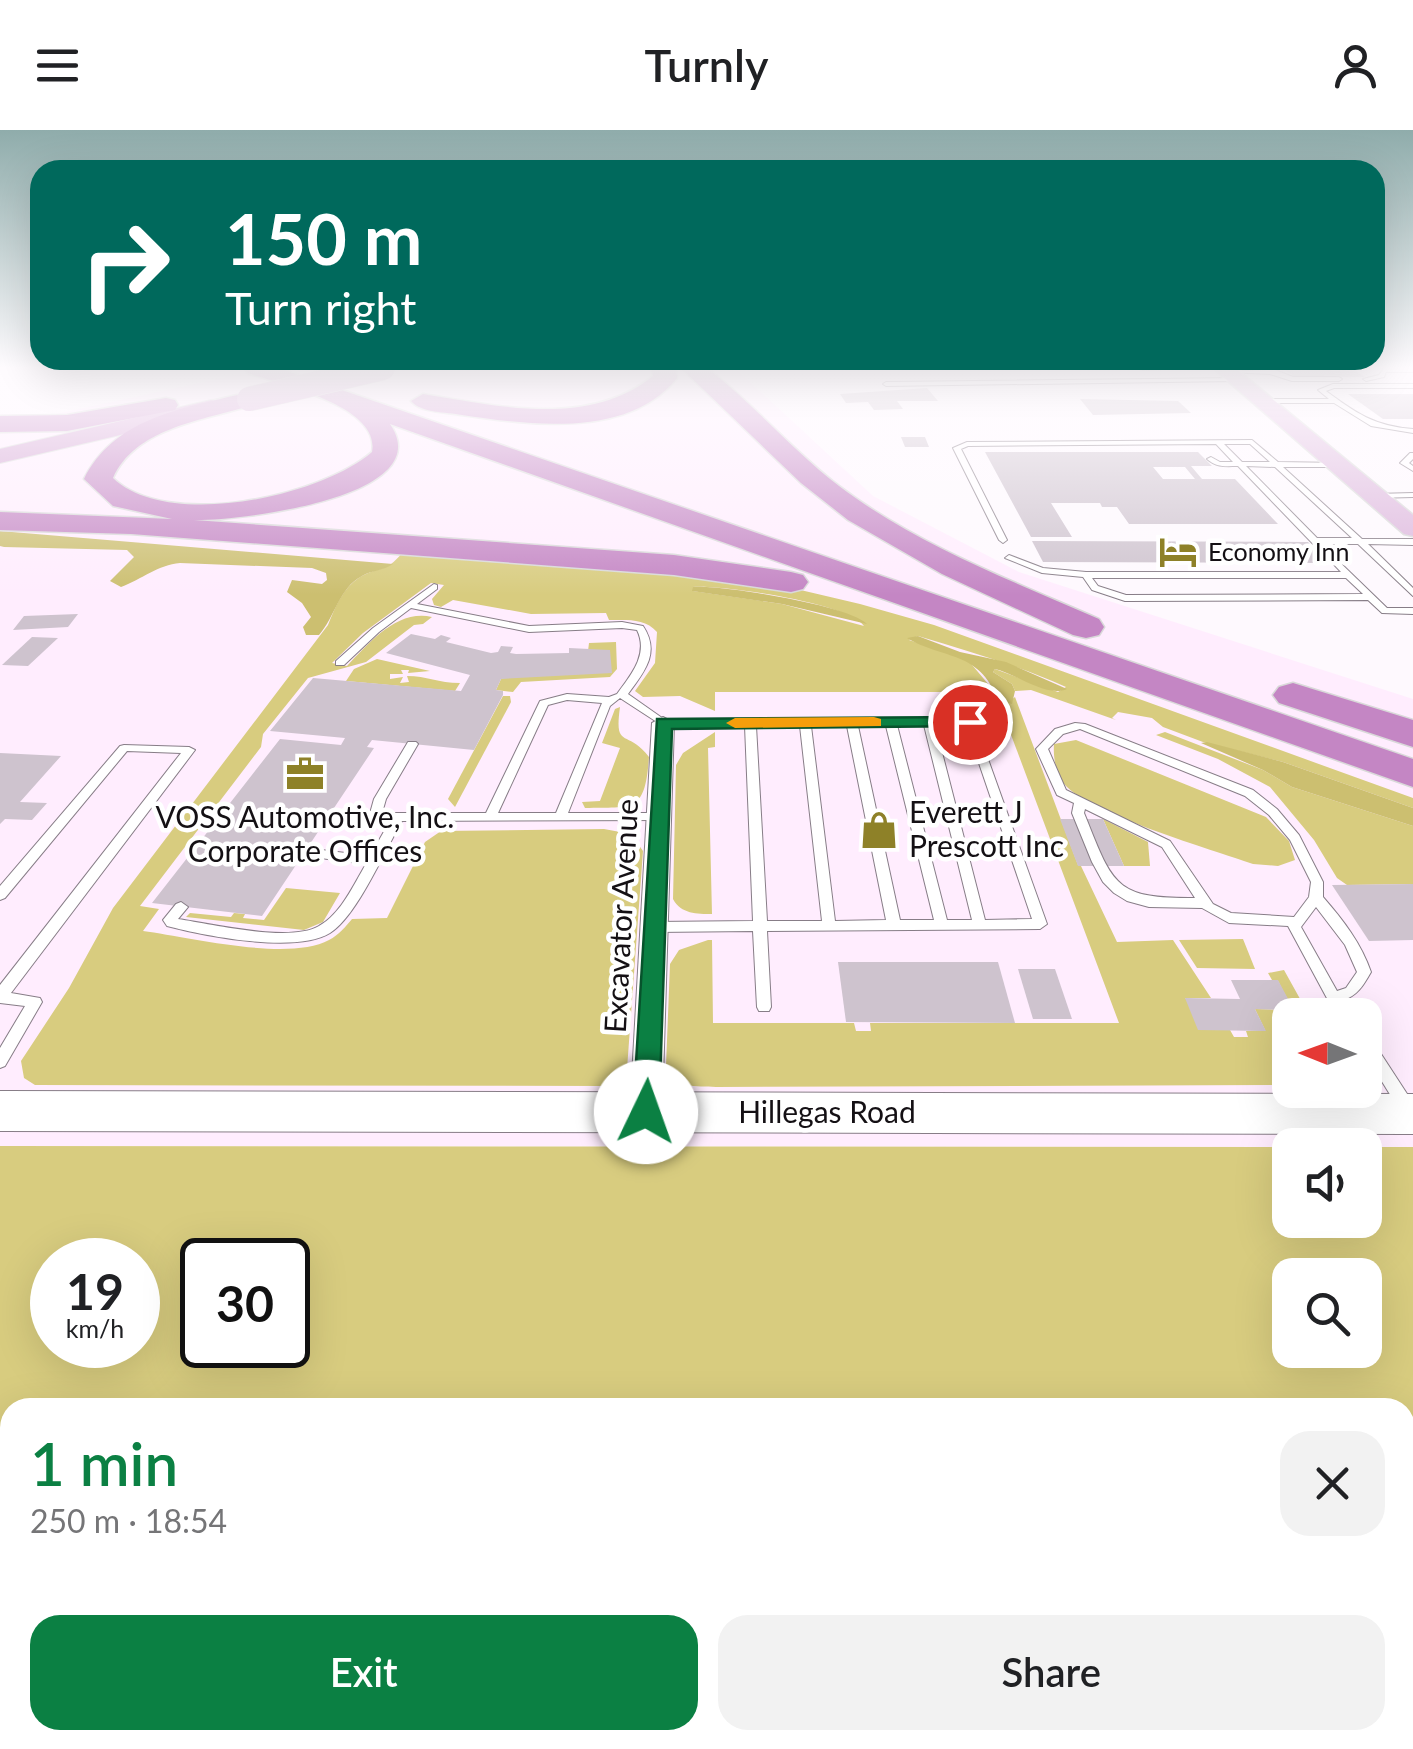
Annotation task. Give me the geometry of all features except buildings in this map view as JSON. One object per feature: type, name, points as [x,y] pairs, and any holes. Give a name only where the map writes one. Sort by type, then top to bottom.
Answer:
[{"type":"highway","points":[[0,456],[50,444]]},
{"type":"highway","points":[[128,444],[102,464],[98,478],[108,491],[126,501],[184,511],[263,506],[338,487],[382,458],[387,444]]},
{"type":"highway","points":[[467,444],[1413,774]]},
{"type":"highway","points":[[540,444],[1413,734]]},
{"type":"highway","points":[[776,444],[827,490],[875,526],[1086,627]]},
{"type":"highway","points":[[0,521],[131,525],[674,565],[818,586],[989,625]]},
{"type":"main road","points":[[1313,444],[1413,528]]},
{"type":"main road","name":"Hillegas Road","points":[[0,1111],[1394,1111]]},
{"type":"street","name":"Excavator Avenue","points":[[646,1112],[664,723]]},
{"type":"lane","points":[[1001,444],[957,448],[1002,540]]},
{"type":"lane","points":[[1197,444],[1218,464],[1338,465]]},
{"type":"lane","points":[[1220,444],[1385,611],[1413,611]]},
{"type":"lane","points":[[1254,444],[1413,593]]},
{"type":"lane","points":[[1413,455],[1404,463],[1413,469]]},
{"type":"lane","points":[[1375,496],[1413,495]]},
{"type":"lane","points":[[1320,546],[1413,542]]},
{"type":"lane","points":[[1009,558],[1042,570],[1086,575],[1348,575]]},
{"type":"lane","points":[[1086,575],[1095,588],[1124,598],[1370,597]]},
{"type":"lane","points":[[340,663],[434,587]]},
{"type":"lane","points":[[410,605],[514,628],[640,628],[647,640],[645,660],[616,697],[560,818]]},
{"type":"lane","points":[[490,818],[544,703],[567,697],[616,697],[664,723],[970,722],[1040,924],[654,927]]},
{"type":"lane","points":[[852,722],[894,925]]},
{"type":"lane","points":[[891,722],[942,925]]},
{"type":"lane","points":[[929,722],[980,925]]},
{"type":"lane","points":[[750,723],[764,1007]]},
{"type":"lane","points":[[805,723],[829,926]]},
{"type":"lane","points":[[1298,922],[1229,918],[1205,903],[1166,844],[1061,792],[1042,749],[1070,726],[1116,738],[1249,792],[1295,838],[1316,882],[1316,898],[1294,928],[1333,998],[1351,992],[1364,972],[1360,958],[1316,898]]},
{"type":"lane","points":[[412,744],[375,816],[659,817]]},
{"type":"lane","points":[[0,896],[124,748],[189,750],[0,997],[35,1002],[0,1062]]},
{"type":"lane","points":[[1080,803],[1078,813],[1084,830],[1106,880],[1114,889],[1148,904],[1205,903]]},
{"type":"lane","points":[[181,906],[170,920],[172,923],[307,938],[330,927],[338,918],[398,817]]},
{"type":"lane","points":[[305,852],[372,860]]},
{"type":"lane","points":[[1334,919],[1336,913],[1349,911]]},
{"type":"lane","points":[[1382,1082],[1394,1111]]},
{"type":"shaded area","points":[[0,444],[816,444],[873,496],[1019,572],[1413,699],[1413,1147],[1382,1147],[1382,1128],[1272,1128],[1272,1147],[0,1146]]},
{"type":"shaded area","points":[[0,531],[393,564],[354,581],[319,635],[306,635],[303,627],[311,617],[302,603],[287,592],[292,580],[322,584],[327,580],[326,573],[312,568],[180,563],[157,569],[121,587],[110,581],[134,557],[127,550],[4,547],[0,546]]},
{"type":"shaded area","points":[[402,553],[663,572],[792,588],[860,604],[934,625],[1413,798],[1413,808],[1283,762],[1203,742],[1163,727],[1152,718],[1118,712],[1112,718],[1116,720],[1031,690],[1015,691],[1012,684],[993,672],[995,669],[1058,692],[1066,687],[918,636],[909,640],[967,659],[995,692],[715,692],[715,711],[680,696],[643,697],[635,691],[655,663],[657,632],[647,624],[609,620],[606,613],[531,614],[453,600],[441,607],[434,605],[432,599],[444,585],[431,583],[363,633],[332,663],[347,666],[374,638],[407,618],[432,617],[423,624],[414,625],[366,662],[308,678],[263,734],[261,747],[140,906],[159,909],[143,931],[264,948],[311,946],[333,938],[352,919],[387,918],[425,842],[441,831],[604,829],[631,834],[643,851],[627,1069],[606,1086],[35,1085],[24,1078],[21,1061],[69,988],[113,908],[328,625],[349,587]],"holes":[[[693,587],[811,603],[854,618],[864,626],[782,604],[693,591]]]},
{"type":"shaded area","points":[[693,587],[811,603],[867,624],[782,604],[692,591]]},
{"type":"shaded area","points":[[918,636],[960,652],[1006,662],[1067,689],[1041,688],[995,669],[993,672],[1012,684],[1015,691],[1012,704],[998,700],[981,672],[971,664],[907,638]]},
{"type":"shaded area","points":[[616,642],[617,669],[610,677],[521,682],[513,692],[496,690],[501,679],[588,651],[589,643]]},
{"type":"shaded area","points":[[377,659],[430,671],[401,670],[403,674],[390,674],[390,679],[403,677],[400,683],[409,682],[407,676],[460,683],[455,691],[346,681],[354,669]]},
{"type":"shaded area","points":[[503,696],[510,696],[511,702],[455,807],[448,799]]},
{"type":"shaded area","points":[[1015,697],[1078,865],[1117,942],[1173,940],[1211,998],[1185,998],[1234,1037],[1248,1037],[1246,1031],[1265,1030],[1255,1009],[1272,1009],[1272,1085],[716,1087],[686,1085],[674,1079],[666,1066],[670,964],[679,950],[708,940],[712,940],[713,1023],[854,1023],[856,1031],[871,1031],[870,1023],[1119,1023],[998,700],[1007,703]]},
{"type":"shaded area","points":[[620,707],[621,735],[649,757],[644,788],[634,803],[626,806],[585,808],[582,802],[600,801],[620,748],[602,743],[615,709]]},
{"type":"shaded area","points":[[715,732],[715,747],[708,748],[712,914],[701,914],[685,910],[673,899],[676,765],[683,753]]},
{"type":"shaded area","points":[[1165,732],[1263,770],[1292,787],[1413,826],[1413,884],[1347,885],[1337,878],[1314,840],[1270,787],[1218,759],[1156,735]]},
{"type":"shaded area","points":[[1076,740],[1266,817],[1289,841],[1295,860],[1278,866],[1253,864],[1155,831],[1082,798],[1063,783],[1054,755],[1054,744]]},
{"type":"shaded area","points":[[1201,743],[1283,762],[1413,808],[1413,826],[1292,787]]},
{"type":"shaded area","points":[[1103,819],[1148,842],[1150,866],[1124,866]]},
{"type":"shaded area","points":[[286,888],[340,893],[323,922],[304,930],[186,917],[190,913],[231,917],[234,913],[264,920]]},
{"type":"shaded area","points":[[1243,939],[1255,969],[1197,968],[1179,940]]},
{"type":"shaded area","points":[[1284,970],[1300,998],[1287,998],[1278,981],[1268,973]]},
{"type":"shaded area","points":[[0,1146],[1272,1147],[1272,1238],[1382,1238],[1382,1147],[1413,1147],[1413,1398],[0,1398]]},
{"type":"slow traffic","points":[[735,723],[874,722]]},
{"type":"place","name":"Economy Inn","points":[[1178,552]]},
{"type":"place","name":"VOSS Automotive, Inc. Corporate Offices","points":[[305,774]]},
{"type":"place","name":"Everett J Prescott Inc","points":[[879,830]]},
{"type":"route","points":[[646,1112],[664,723],[970,722]]}]
